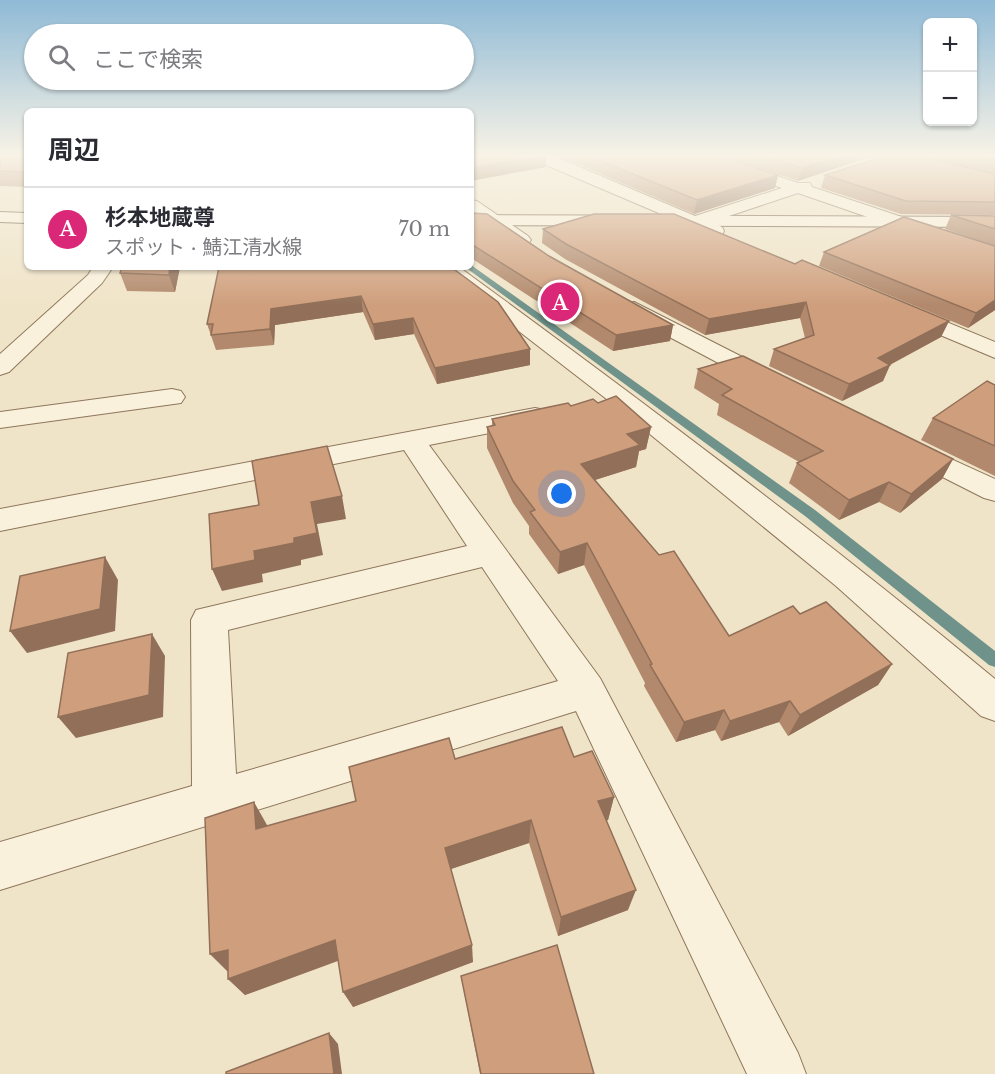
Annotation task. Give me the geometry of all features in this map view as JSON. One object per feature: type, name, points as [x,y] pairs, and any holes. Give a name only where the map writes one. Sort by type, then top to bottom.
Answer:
[{"type":"street","points":[[654,205],[736,240]]},
{"type":"street","points":[[694,222],[746,205]]},
{"type":"street","points":[[848,205],[995,255]]},
{"type":"street","points":[[0,217],[24,218]]},
{"type":"street","points":[[481,220],[995,222]]},
{"type":"street","points":[[481,220],[538,252]]},
{"type":"street","points":[[0,367],[94,279],[101,270]]},
{"type":"street","points":[[450,270],[622,399],[848,577],[995,703]]},
{"type":"street","points":[[618,300],[723,358],[786,389]]},
{"type":"street","points":[[885,303],[995,351]]},
{"type":"street","points":[[0,420],[172,398]]},
{"type":"street","points":[[0,520],[622,399]]},
{"type":"street","points":[[411,440],[586,690],[777,1074]]},
{"type":"street","points":[[891,440],[995,491]]},
{"type":"street","points":[[215,802],[209,620],[490,553]]},
{"type":"street","points":[[0,866],[586,690]]},
{"type":"building","points":[[474,213],[487,214],[549,256],[673,325],[616,335],[474,246]]},
{"type":"building","points":[[594,214],[674,214],[795,264],[802,260],[949,321],[878,358],[890,365],[849,384],[774,349],[814,335],[806,302],[709,319],[566,244],[543,229]]},
{"type":"building","points":[[951,215],[995,216],[995,229]]},
{"type":"building","points":[[904,217],[995,246],[995,300],[976,313],[824,252]]},
{"type":"building","points":[[121,270],[170,270],[169,275],[120,273]]},
{"type":"building","points":[[218,270],[455,270],[498,302],[530,349],[435,368],[413,318],[373,324],[361,296],[271,309],[270,329],[211,335],[213,324],[207,324]]},
{"type":"building","points":[[743,356],[953,459],[911,494],[889,482],[849,500],[797,463],[823,451],[722,395],[732,389],[698,369]]},
{"type":"building","points":[[987,381],[995,385],[995,446],[933,418]]},
{"type":"building","points":[[616,396],[651,427],[627,434],[640,445],[581,464],[659,555],[674,551],[729,636],[793,606],[800,614],[826,602],[892,664],[800,715],[790,701],[730,721],[724,710],[684,722],[650,665],[652,664],[587,543],[560,552],[530,512],[535,510],[513,481],[487,427],[495,425],[492,419],[568,403],[571,406],[593,399],[598,403]]},
{"type":"building","points":[[327,446],[342,496],[311,502],[317,533],[294,538],[294,543],[254,551],[255,560],[212,569],[209,514],[259,505],[252,461]]},
{"type":"building","points":[[105,557],[100,609],[10,631],[20,576]]},
{"type":"building","points":[[152,634],[149,695],[58,717],[68,653]]},
{"type":"building","points":[[562,727],[574,757],[592,751],[614,797],[598,801],[636,890],[561,917],[531,820],[445,848],[472,945],[343,992],[335,940],[228,979],[228,950],[210,954],[205,818],[254,802],[256,829],[356,801],[349,767],[449,738],[455,759]]},
{"type":"building","points":[[557,945],[594,1074],[481,1074],[461,976]]},
{"type":"building","points":[[329,1033],[334,1074],[226,1074],[226,1072]]},
{"type":"waterway","points":[[473,270],[810,513],[995,660]]},
{"type":"place","name":"杉本地蔵尊","points":[[560,302]]}]
